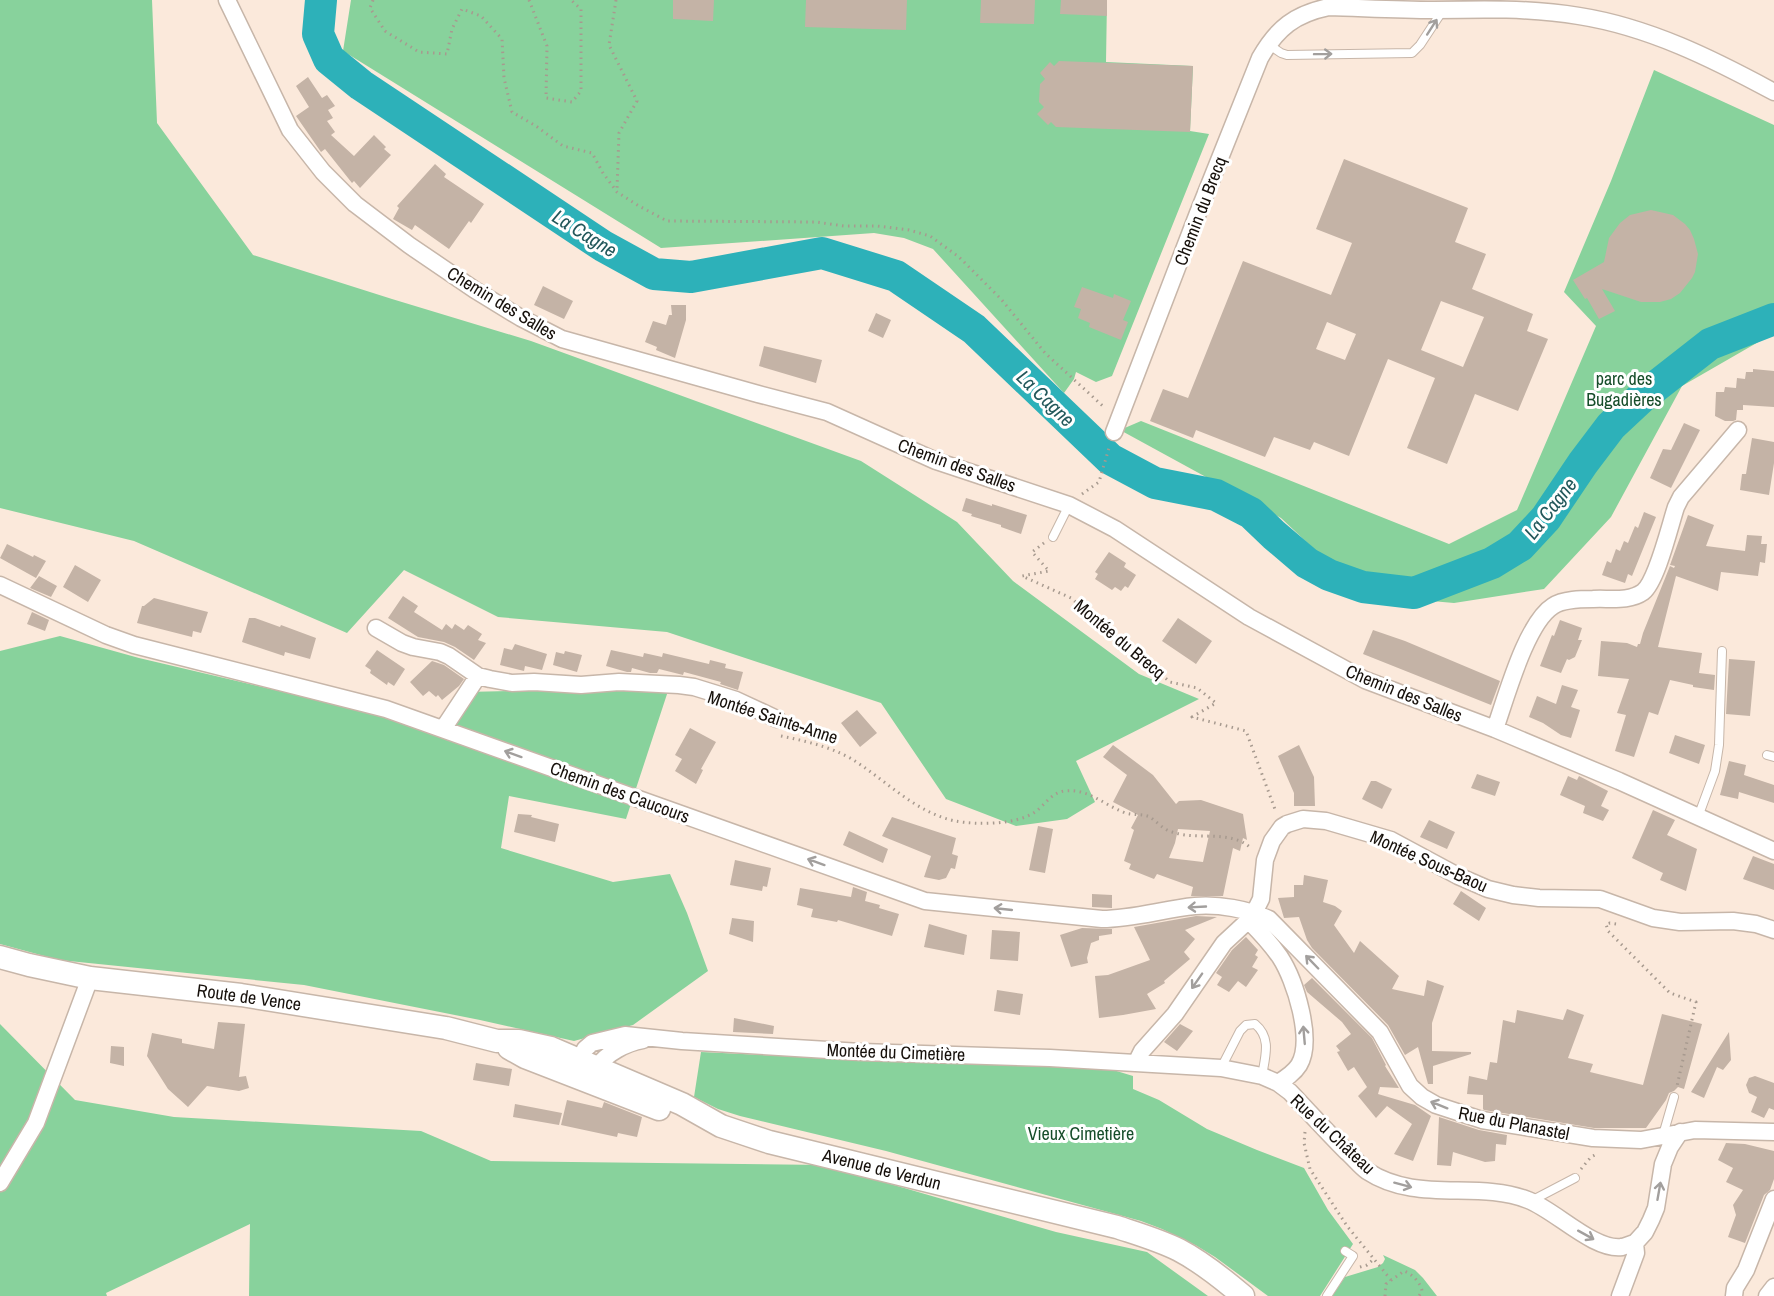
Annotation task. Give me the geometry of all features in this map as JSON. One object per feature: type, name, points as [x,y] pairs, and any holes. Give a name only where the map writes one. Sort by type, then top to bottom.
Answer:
[{"type":"main road","name":"Route de Vence","points":[[0,957],[90,978],[241,995],[446,1028],[522,1049],[623,1096],[681,1117],[721,1126]]},
{"type":"main road","name":"Avenue de Verdun","points":[[522,1049],[551,1048],[682,1104],[721,1126],[769,1142],[1107,1224],[1147,1236],[1179,1250],[1202,1264],[1243,1296]]},
{"type":"street","name":"Chemin des Salles","points":[[227,0],[290,130],[323,172],[355,204],[409,245],[503,307],[562,339],[827,412],[936,461],[1069,504],[1115,529],[1249,616],[1365,680],[1495,729],[1619,781],[1774,851]]},
{"type":"street","points":[[1443,10],[1502,5],[1581,16],[1635,29],[1691,51],[1774,92]]},
{"type":"street","name":"Chemin du Brecq","points":[[1116,427],[1204,198],[1256,68],[1268,44],[1294,19],[1313,10],[1329,8],[1443,10]]},
{"type":"street","points":[[1495,729],[1528,638],[1544,613],[1555,604],[1584,599],[1628,598],[1643,591],[1654,575],[1681,497],[1738,430]]},
{"type":"street","name":"Chemin des Caucours","points":[[0,585],[134,645],[386,709],[925,901],[1102,919],[1121,919],[1197,906],[1246,910],[1252,917]]},
{"type":"street","points":[[376,628],[402,643],[440,652],[478,676],[512,683],[642,682],[694,687],[736,700],[777,727]]},
{"type":"street","points":[[443,729],[478,676]]},
{"type":"street","name":"Montée Sous-Baou","points":[[1282,827],[1293,821],[1308,818],[1366,832],[1391,840],[1488,889],[1513,895],[1539,898],[1600,898],[1653,918],[1680,922],[1733,921],[1756,924],[1774,930]]},
{"type":"street","points":[[1136,1064],[1142,1051],[1175,1014],[1224,944],[1252,917],[1261,899],[1267,852],[1282,827]]},
{"type":"street","name":"Rue du Château","points":[[1252,917],[1281,958],[1293,984],[1302,1016],[1305,1048],[1300,1063],[1293,1074],[1278,1083],[1290,1092],[1366,1170],[1383,1179],[1419,1189],[1516,1196],[1530,1201],[1588,1237],[1610,1246],[1621,1247],[1635,1243]]},
{"type":"street","name":"Rue du Planastel","points":[[1252,917],[1269,919],[1380,1032],[1410,1086],[1436,1105],[1482,1120],[1593,1138],[1641,1140],[1695,1130],[1774,1132]]},
{"type":"street","points":[[0,1183],[36,1123],[90,978]]},
{"type":"street","name":"Montée du Cimetière","points":[[588,1064],[602,1060],[632,1042],[656,1038],[861,1052],[1050,1058],[1221,1068],[1262,1076],[1278,1083]]},
{"type":"street","name":"Route de Vence","points":[[588,1064],[595,1075],[623,1096]]},
{"type":"street","points":[[1620,1296],[1636,1253],[1635,1243],[1645,1232],[1656,1208],[1663,1164],[1670,1147],[1672,1134]]},
{"type":"street","points":[[1641,1140],[1657,1150],[1663,1164]]},
{"type":"street","points":[[1734,1296],[1735,1288],[1746,1270],[1774,1199]]},
{"type":"street","points":[[1767,1296],[1774,1287]]},
{"type":"lane","points":[[1268,44],[1287,55],[1412,53],[1420,45],[1443,10]]},
{"type":"lane","points":[[1053,537],[1069,504]]},
{"type":"lane","points":[[1698,817],[1715,771],[1719,745],[1722,651]]},
{"type":"lane","points":[[1221,1068],[1240,1031],[1246,1025],[1255,1024],[1262,1030],[1267,1044],[1262,1076]]},
{"type":"lane","points":[[1672,1134],[1674,1096]]},
{"type":"lane","points":[[1530,1201],[1575,1178]]},
{"type":"lane","points":[[1327,1296],[1353,1256],[1345,1251]]},
{"type":"path","points":[[373,0],[370,8],[385,31],[419,52],[447,54],[452,29],[462,9],[481,16],[502,39],[504,78],[512,112],[563,146],[592,153],[617,192],[667,221],[816,222],[844,226],[877,226],[909,230],[930,236],[959,256],[1001,299],[1045,353],[1116,427],[1099,482]]},
{"type":"path","points":[[529,0],[547,45],[546,98],[572,102],[581,91],[581,9],[571,0]]},
{"type":"path","points":[[616,0],[609,45],[637,101],[619,133],[617,192]]},
{"type":"path","name":"Montée du Brecq","points":[[1053,537],[1032,552],[1049,571],[1022,576],[1071,598],[1170,682],[1197,688],[1216,703],[1192,717],[1246,731],[1282,827]]},
{"type":"path","name":"Montée Sainte-Anne","points":[[777,727],[828,747],[865,768],[919,807],[947,818],[970,822],[1012,821],[1035,812],[1056,794],[1075,791],[1093,796],[1123,812],[1146,816],[1175,833],[1230,838],[1246,843],[1254,851],[1255,868],[1263,876]]},
{"type":"path","points":[[1621,926],[1606,924],[1608,931],[1670,993],[1696,1002],[1674,1096]]},
{"type":"path","points":[[1304,1143],[1310,1169],[1347,1226],[1391,1280]]},
{"type":"path","points":[[1370,1262],[1374,1259]]},
{"type":"path","points":[[1385,1296],[1386,1284],[1401,1271],[1407,1272],[1422,1288],[1419,1296]]},
{"type":"green space","points":[[0,0],[152,0],[157,123],[253,255],[531,341],[861,461],[957,522],[1013,581],[1139,674],[1199,699],[1076,761],[1095,802],[1067,819],[1016,826],[946,799],[881,703],[667,632],[498,617],[404,570],[347,633],[134,541],[0,508]]},
{"type":"green space","points":[[351,0],[1107,0],[1106,62],[1193,66],[1190,131],[1209,134],[1112,376],[1096,382],[1076,372],[1064,393],[933,249],[904,238],[874,233],[661,248],[343,51]]},
{"type":"green space","name":"parc des Bugadières","points":[[1654,70],[1774,125],[1774,333],[1682,386],[1611,517],[1544,589],[1454,603],[1363,595],[1281,518],[1120,430],[1141,421],[1449,544],[1517,510],[1596,326],[1564,292],[1611,181]]},
{"type":"green space","points":[[60,636],[139,658],[436,728],[465,692],[669,688],[626,819],[509,796],[501,848],[613,882],[670,874],[708,971],[633,1025],[574,1041],[304,985],[59,960],[0,944],[0,651]]},
{"type":"green space","points":[[0,1024],[75,1100],[174,1117],[421,1131],[491,1161],[825,1165],[1056,1232],[1147,1252],[1208,1296],[249,1296],[250,1224],[106,1293],[107,1296],[0,1296]]},
{"type":"green space","name":"Vieux Cimetière","points":[[701,1052],[848,1059],[1100,1066],[1133,1076],[1133,1089],[1159,1100],[1207,1129],[1304,1168],[1328,1210],[1353,1244],[1320,1296],[1268,1296],[1197,1246],[1141,1221],[886,1151],[718,1109],[694,1097]]},
{"type":"green space","points":[[1383,1255],[1415,1270],[1437,1296],[1332,1296],[1345,1277],[1378,1267],[1385,1259]]},
{"type":"building","points":[[673,0],[714,0],[713,21],[673,19]]},
{"type":"building","points":[[806,0],[907,0],[906,30],[805,27]]},
{"type":"building","points":[[981,0],[1035,0],[1034,24],[980,23]]},
{"type":"building","points":[[1061,0],[1107,0],[1107,16],[1060,14]]},
{"type":"building","points":[[1059,61],[1193,66],[1190,132],[1056,127],[1051,122],[1048,125],[1037,114],[1044,107],[1039,102],[1040,84],[1045,79],[1040,73],[1050,62],[1054,66]]},
{"type":"building","points":[[308,77],[322,98],[327,95],[335,106],[328,110],[333,118],[327,121],[335,132],[331,135],[354,156],[374,135],[391,155],[360,188],[354,181],[352,183],[325,149],[321,152],[296,116],[309,107],[296,86]]},
{"type":"building","points":[[1344,159],[1468,208],[1455,242],[1486,254],[1472,289],[1533,314],[1527,331],[1548,339],[1518,411],[1475,394],[1447,464],[1407,448],[1435,378],[1388,359],[1349,456],[1314,442],[1310,450],[1274,437],[1265,457],[1196,430],[1193,438],[1150,421],[1163,389],[1188,398],[1243,261],[1331,295],[1352,243],[1316,229]],"holes":[[[1441,301],[1484,317],[1463,367],[1421,350]],[[1327,322],[1356,334],[1345,360],[1316,349]]]},
{"type":"building","points":[[435,164],[446,174],[444,177],[484,204],[449,249],[415,225],[412,230],[393,219],[399,208],[397,206]]},
{"type":"building","points":[[1651,210],[1673,215],[1690,230],[1698,254],[1695,272],[1680,293],[1660,302],[1641,302],[1602,289],[1615,311],[1599,319],[1573,280],[1604,262],[1609,238],[1620,223],[1630,215]]},
{"type":"building","points":[[543,286],[573,301],[564,319],[534,305]]},
{"type":"building","points":[[1082,287],[1113,298],[1114,294],[1131,301],[1123,320],[1128,322],[1121,340],[1089,327],[1090,323],[1078,318],[1081,309],[1074,307]]},
{"type":"building","points":[[671,305],[686,305],[686,320],[675,358],[656,350],[657,347],[645,342],[653,321],[666,325],[669,315],[672,315]]},
{"type":"building","points":[[876,313],[891,320],[883,338],[868,331]]},
{"type":"building","points":[[764,346],[822,360],[816,383],[759,366]]},
{"type":"building","points":[[1753,369],[1774,371],[1774,407],[1743,405],[1743,410],[1737,410],[1736,420],[1733,421],[1725,421],[1715,416],[1716,392],[1724,392],[1725,387],[1736,388],[1737,378],[1745,379],[1746,372],[1753,372]]},
{"type":"building","points":[[1684,423],[1700,430],[1671,488],[1650,478],[1663,449],[1671,450]]},
{"type":"building","points":[[1752,438],[1774,442],[1774,463],[1769,495],[1740,490],[1742,474],[1746,474]]},
{"type":"building","points":[[966,498],[1027,515],[1021,534],[962,511]]},
{"type":"building","points":[[1644,512],[1656,517],[1632,576],[1628,574],[1625,583],[1602,575],[1607,561],[1611,563],[1616,549],[1620,551],[1624,541],[1628,543],[1635,526],[1638,528]]},
{"type":"building","points":[[1688,515],[1714,525],[1706,546],[1745,551],[1747,535],[1762,536],[1761,544],[1767,544],[1765,563],[1760,562],[1758,576],[1721,572],[1718,591],[1676,576],[1658,647],[1702,653],[1699,673],[1715,675],[1714,690],[1670,680],[1658,715],[1649,712],[1634,757],[1615,751],[1626,715],[1617,713],[1629,679],[1598,676],[1601,641],[1627,643],[1637,647],[1640,644],[1670,566],[1674,568],[1675,566],[1670,565]]},
{"type":"building","points":[[7,544],[46,561],[36,578],[0,558]]},
{"type":"building","points":[[1109,552],[1126,563],[1124,567],[1136,575],[1128,588],[1125,586],[1121,591],[1115,587],[1112,590],[1095,579],[1098,574],[1095,572]]},
{"type":"building","points":[[75,565],[101,580],[88,602],[63,587]]},
{"type":"building","points":[[39,576],[57,586],[51,597],[30,588]]},
{"type":"building","points":[[403,596],[418,606],[414,612],[442,630],[446,624],[452,629],[455,624],[464,630],[468,625],[482,634],[478,640],[486,643],[474,660],[444,642],[418,637],[388,618]]},
{"type":"building","points":[[154,598],[208,612],[201,633],[193,631],[192,637],[137,623],[142,606]]},
{"type":"building","points":[[32,612],[49,620],[45,631],[27,624]]},
{"type":"building","points":[[249,618],[280,627],[281,625],[316,638],[310,659],[285,652],[284,656],[242,642]]},
{"type":"building","points":[[1178,618],[1212,641],[1196,664],[1162,641]]},
{"type":"building","points":[[1560,620],[1582,628],[1578,640],[1582,640],[1575,657],[1567,659],[1561,673],[1540,666]]},
{"type":"building","points":[[1373,630],[1500,681],[1491,705],[1363,654]]},
{"type":"building","points":[[515,644],[547,654],[542,670],[525,666],[524,671],[500,665],[504,648],[512,650]]},
{"type":"building","points":[[377,650],[405,669],[394,686],[388,682],[387,685],[370,673],[371,670],[365,666]]},
{"type":"building","points":[[611,650],[643,657],[644,653],[662,657],[663,653],[709,664],[710,660],[726,664],[725,668],[743,672],[738,690],[720,684],[721,682],[684,672],[683,675],[659,669],[657,673],[650,673],[632,668],[631,672],[627,672],[606,666]]},
{"type":"building","points":[[565,651],[582,655],[577,672],[553,665],[556,652],[564,654]]},
{"type":"building","points":[[1729,659],[1755,661],[1750,716],[1726,714]]},
{"type":"building","points":[[432,661],[444,665],[464,679],[442,700],[438,695],[436,697],[429,691],[423,696],[410,682]]},
{"type":"building","points":[[1562,685],[1578,690],[1571,707],[1580,710],[1571,738],[1529,717],[1537,696],[1556,704]]},
{"type":"building","points":[[857,710],[877,733],[860,747],[841,723]]},
{"type":"building","points":[[690,728],[716,742],[701,769],[703,770],[696,784],[675,771],[682,759],[675,755]]},
{"type":"building","points":[[1675,735],[1705,745],[1699,764],[1669,753]]},
{"type":"building","points":[[1113,745],[1153,775],[1176,804],[1179,801],[1201,800],[1243,814],[1247,840],[1243,838],[1240,851],[1233,848],[1223,896],[1191,896],[1193,887],[1157,874],[1154,879],[1129,869],[1131,864],[1124,861],[1134,830],[1131,828],[1138,815],[1113,802],[1127,775],[1103,757]],"holes":[[[1178,829],[1210,831],[1203,862],[1169,858]]]},
{"type":"building","points":[[1299,745],[1314,777],[1315,806],[1294,806],[1294,793],[1278,756]]},
{"type":"building","points":[[1729,761],[1746,765],[1744,775],[1774,785],[1774,803],[1739,792],[1738,799],[1720,795]]},
{"type":"building","points":[[1477,774],[1500,782],[1495,796],[1471,788]]},
{"type":"building","points":[[1568,776],[1577,780],[1579,776],[1608,791],[1601,806],[1609,810],[1603,821],[1583,813],[1585,806],[1560,795]]},
{"type":"building","points":[[1371,781],[1392,789],[1382,809],[1362,799]]},
{"type":"building","points":[[1653,810],[1675,820],[1667,835],[1697,849],[1686,891],[1660,880],[1663,873],[1632,858]]},
{"type":"building","points":[[518,814],[532,815],[531,817],[559,824],[555,842],[514,832]]},
{"type":"building","points":[[892,817],[956,838],[952,854],[958,856],[955,869],[951,868],[946,878],[939,880],[924,877],[931,856],[882,836]]},
{"type":"building","points":[[1429,820],[1455,832],[1447,849],[1420,837]]},
{"type":"building","points":[[1038,826],[1053,829],[1045,873],[1029,870]]},
{"type":"building","points":[[849,831],[888,849],[883,863],[843,845]]},
{"type":"building","points":[[1753,856],[1774,864],[1774,890],[1743,879]]},
{"type":"building","points":[[735,860],[771,868],[767,887],[763,886],[762,891],[730,885]]},
{"type":"building","points":[[1304,875],[1328,880],[1323,902],[1342,911],[1334,925],[1354,953],[1360,941],[1399,976],[1392,989],[1424,996],[1427,980],[1444,986],[1432,1023],[1432,1051],[1471,1052],[1471,1054],[1433,1066],[1433,1084],[1428,1084],[1418,1047],[1405,1055],[1388,1025],[1312,948],[1299,917],[1284,918],[1278,898],[1294,897],[1294,885],[1303,885]]},
{"type":"building","points":[[853,887],[867,892],[865,901],[899,914],[892,936],[838,920],[837,922],[811,917],[813,909],[797,905],[800,888],[851,897]]},
{"type":"building","points":[[1461,891],[1486,908],[1479,921],[1453,904]]},
{"type":"building","points":[[1092,894],[1112,895],[1112,908],[1092,907]]},
{"type":"building","points":[[1196,916],[1217,917],[1185,930],[1195,939],[1184,952],[1190,959],[1164,981],[1165,983],[1147,994],[1156,1009],[1099,1018],[1095,976],[1108,975],[1150,960],[1134,927]]},
{"type":"building","points":[[732,918],[754,921],[753,942],[729,934]]},
{"type":"building","points":[[929,924],[967,935],[964,955],[924,947]]},
{"type":"building","points":[[1082,928],[1112,929],[1112,934],[1099,936],[1099,940],[1091,943],[1088,963],[1071,967],[1060,935]]},
{"type":"building","points":[[992,930],[1020,932],[1018,961],[990,959]]},
{"type":"building","points":[[1246,937],[1258,950],[1255,955],[1258,957],[1252,967],[1258,970],[1246,987],[1238,981],[1229,992],[1217,985],[1222,977],[1216,973],[1232,950]]},
{"type":"building","points":[[1312,978],[1372,1038],[1385,1066],[1399,1088],[1380,1087],[1378,1094],[1415,1105],[1431,1116],[1413,1161],[1394,1154],[1412,1124],[1387,1106],[1376,1118],[1358,1096],[1367,1087],[1354,1067],[1348,1071],[1336,1046],[1351,1034],[1342,1022],[1307,992],[1304,985]]},
{"type":"building","points":[[997,990],[1023,994],[1020,1015],[994,1011]]},
{"type":"building","points":[[1567,1009],[1584,1015],[1568,1058],[1593,1064],[1590,1072],[1643,1085],[1662,1014],[1702,1024],[1684,1089],[1678,1087],[1669,1093],[1646,1128],[1594,1128],[1484,1110],[1483,1095],[1467,1094],[1469,1076],[1487,1080],[1490,1062],[1497,1063],[1503,1020],[1515,1023],[1517,1010],[1563,1020]]},
{"type":"building","points":[[734,1018],[774,1026],[773,1034],[733,1032]]},
{"type":"building","points":[[218,1022],[245,1024],[239,1077],[246,1076],[249,1088],[239,1091],[207,1086],[188,1107],[168,1089],[147,1056],[152,1033],[182,1039],[182,1043],[214,1049]]},
{"type":"building","points":[[1180,1024],[1193,1031],[1177,1051],[1164,1042]]},
{"type":"building","points":[[1729,1032],[1731,1060],[1723,1070],[1717,1067],[1704,1098],[1691,1092]]},
{"type":"building","points":[[111,1046],[124,1047],[124,1066],[110,1063]]},
{"type":"building","points":[[476,1063],[512,1069],[509,1086],[473,1080]]},
{"type":"building","points":[[1755,1076],[1774,1083],[1774,1110],[1769,1108],[1764,1118],[1751,1112],[1757,1097],[1749,1093],[1746,1085],[1749,1078]]},
{"type":"building","points":[[567,1100],[602,1108],[604,1102],[642,1117],[637,1137],[618,1133],[617,1137],[561,1125]]},
{"type":"building","points":[[515,1104],[562,1113],[559,1125],[513,1117]]},
{"type":"building","points":[[1439,1117],[1479,1130],[1507,1135],[1506,1145],[1496,1144],[1495,1161],[1485,1162],[1453,1152],[1451,1166],[1437,1165]]},
{"type":"building","points":[[1726,1143],[1745,1144],[1774,1151],[1774,1179],[1770,1190],[1764,1195],[1745,1243],[1728,1237],[1736,1215],[1733,1205],[1743,1190],[1726,1182],[1733,1168],[1718,1160]]},
{"type":"waterway","name":"La Cagne","points":[[321,0],[318,34],[329,59],[361,85],[603,246],[654,274],[691,277],[822,253],[896,276],[974,329],[1110,459],[1155,483],[1216,495],[1251,513],[1307,563],[1329,575],[1363,587],[1414,593],[1492,563],[1520,546],[1546,518],[1611,426],[1641,398],[1710,344],[1774,319]]}]
